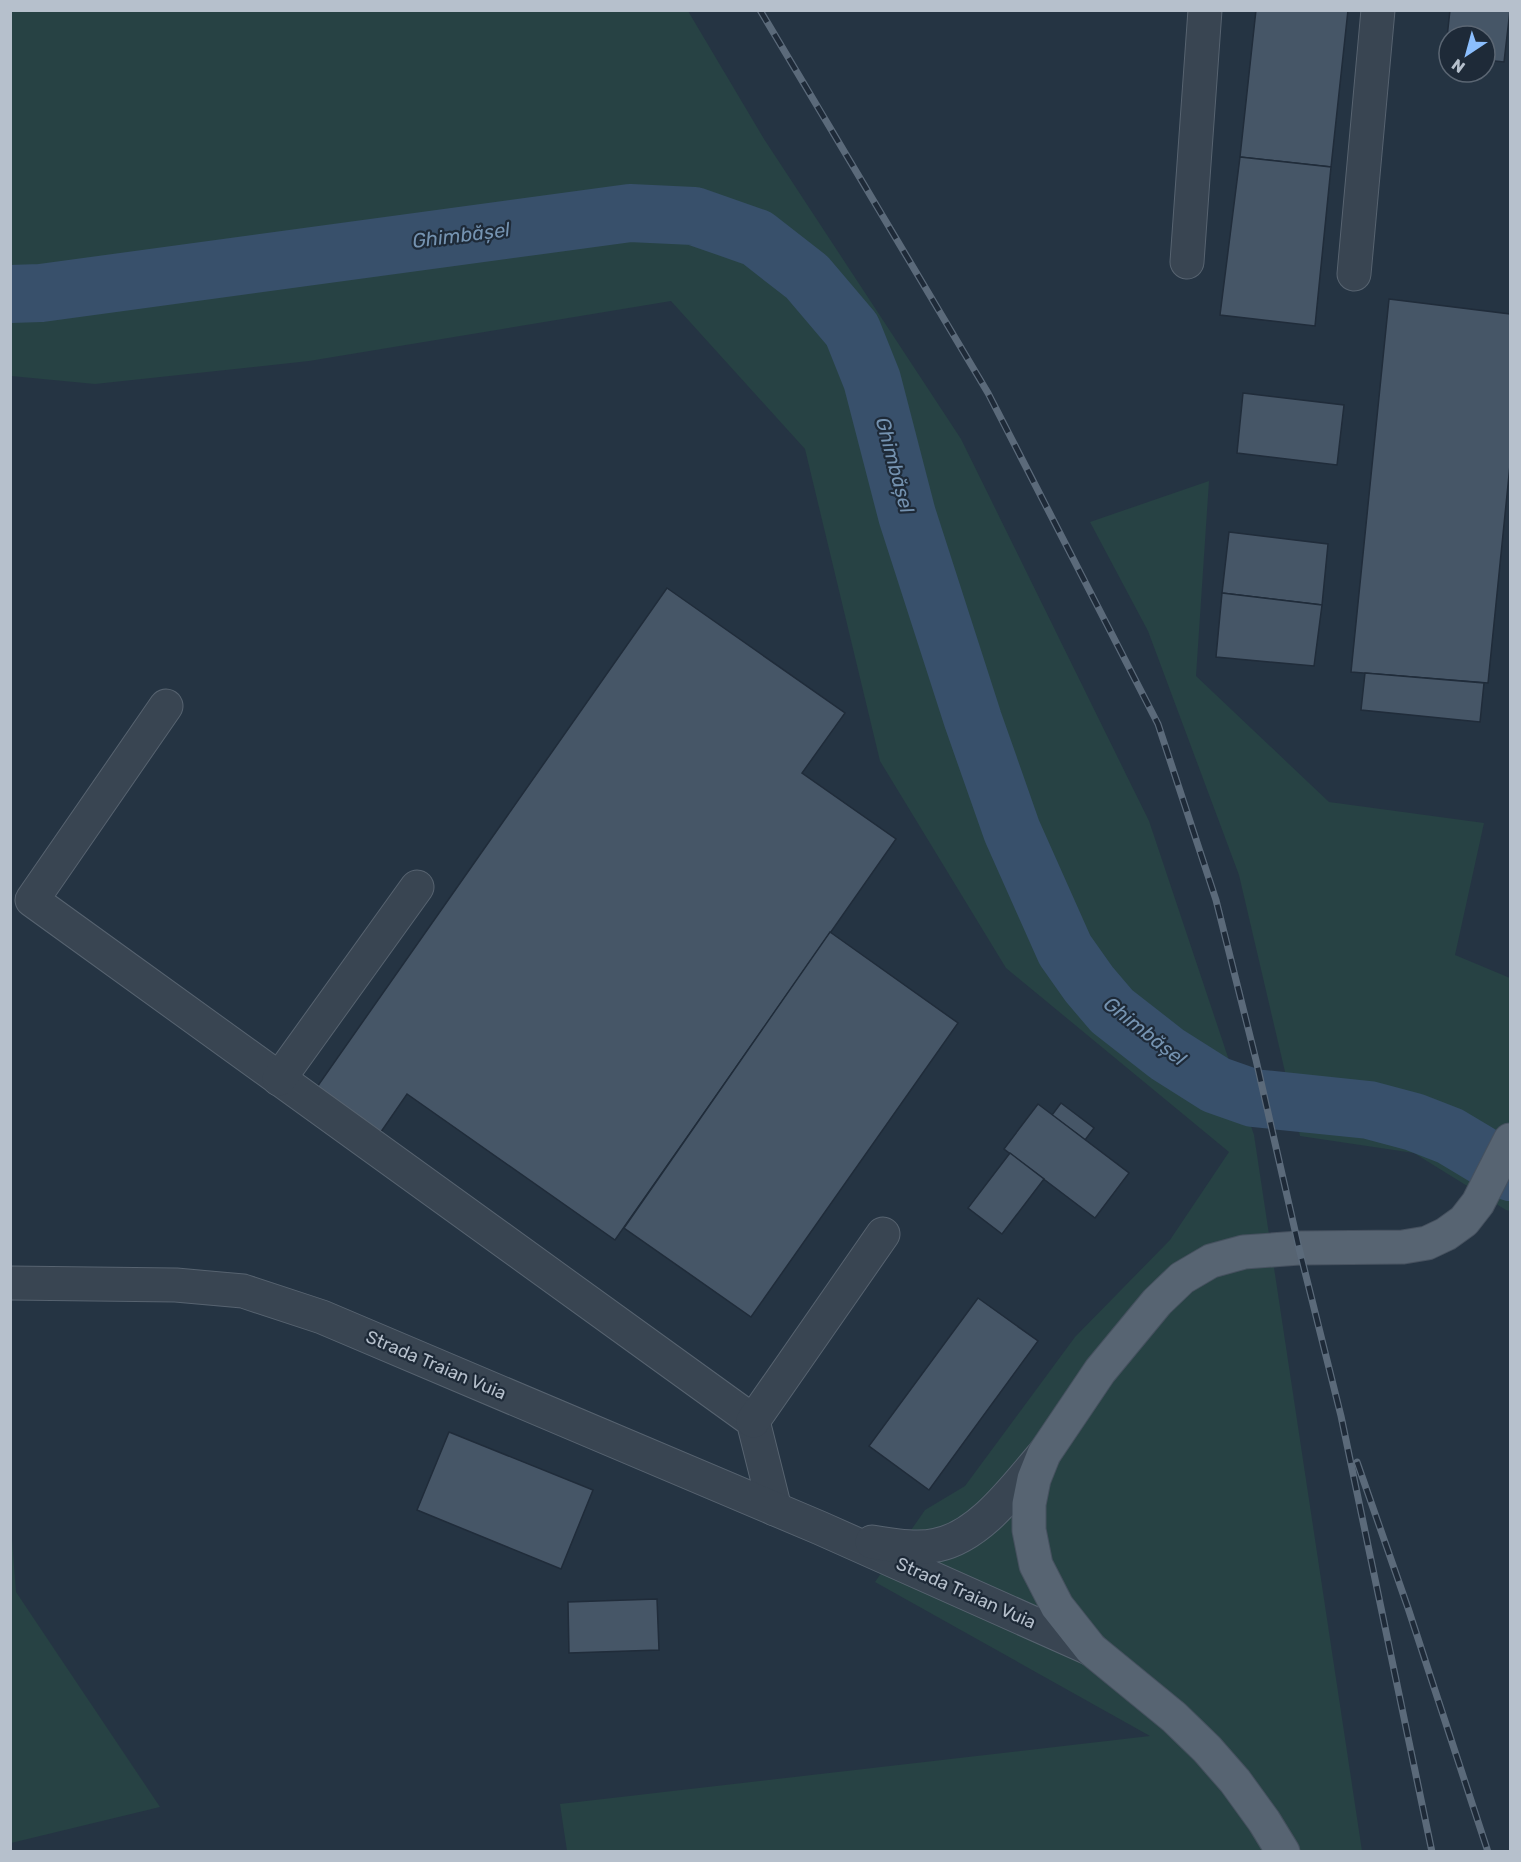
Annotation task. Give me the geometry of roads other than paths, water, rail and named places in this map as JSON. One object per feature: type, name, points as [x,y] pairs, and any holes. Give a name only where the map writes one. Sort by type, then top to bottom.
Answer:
[{"type":"main road","points":[[1282,1851],[1235,1781],[1207,1749],[1174,1717],[1091,1649],[1057,1606],[1036,1565],[1029,1530],[1029,1504],[1035,1479],[1044,1454],[1100,1371],[1157,1302],[1182,1278],[1211,1261],[1244,1252],[1299,1248],[1403,1247],[1427,1243],[1446,1234],[1464,1221],[1478,1203],[1510,1140]]},
{"type":"street","points":[[1187,262],[1205,10]]},
{"type":"street","points":[[1354,274],[1378,10]]},
{"type":"street","points":[[166,706],[32,900],[753,1421],[775,1509]]},
{"type":"street","points":[[279,1079],[417,887]]},
{"type":"street","points":[[753,1421],[883,1234]]},
{"type":"street","name":"Strada Traian Vuia","points":[[10,1283],[176,1285],[243,1291],[322,1317],[775,1509],[1091,1649]]},
{"type":"street","name":"Strada Traian Vuia","points":[[841,1538],[913,1546],[936,1546],[959,1538],[994,1509],[1044,1454]]},
{"type":"waterway","name":"Ghimbășel","points":[[10,294],[41,293],[630,213],[694,216],[757,238],[807,277],[852,330],[872,380],[907,515],[973,720],[1012,831],[1065,950],[1089,984],[1112,1011],[1167,1054],[1216,1085],[1253,1098],[1369,1110],[1414,1122],[1450,1136],[1510,1172]]},
{"type":"railway","points":[[760,10],[988,393],[1158,724],[1216,900],[1256,1060],[1299,1248],[1341,1416],[1432,1852]]},
{"type":"railway","points":[[1357,1462],[1408,1608],[1488,1852]]}]
